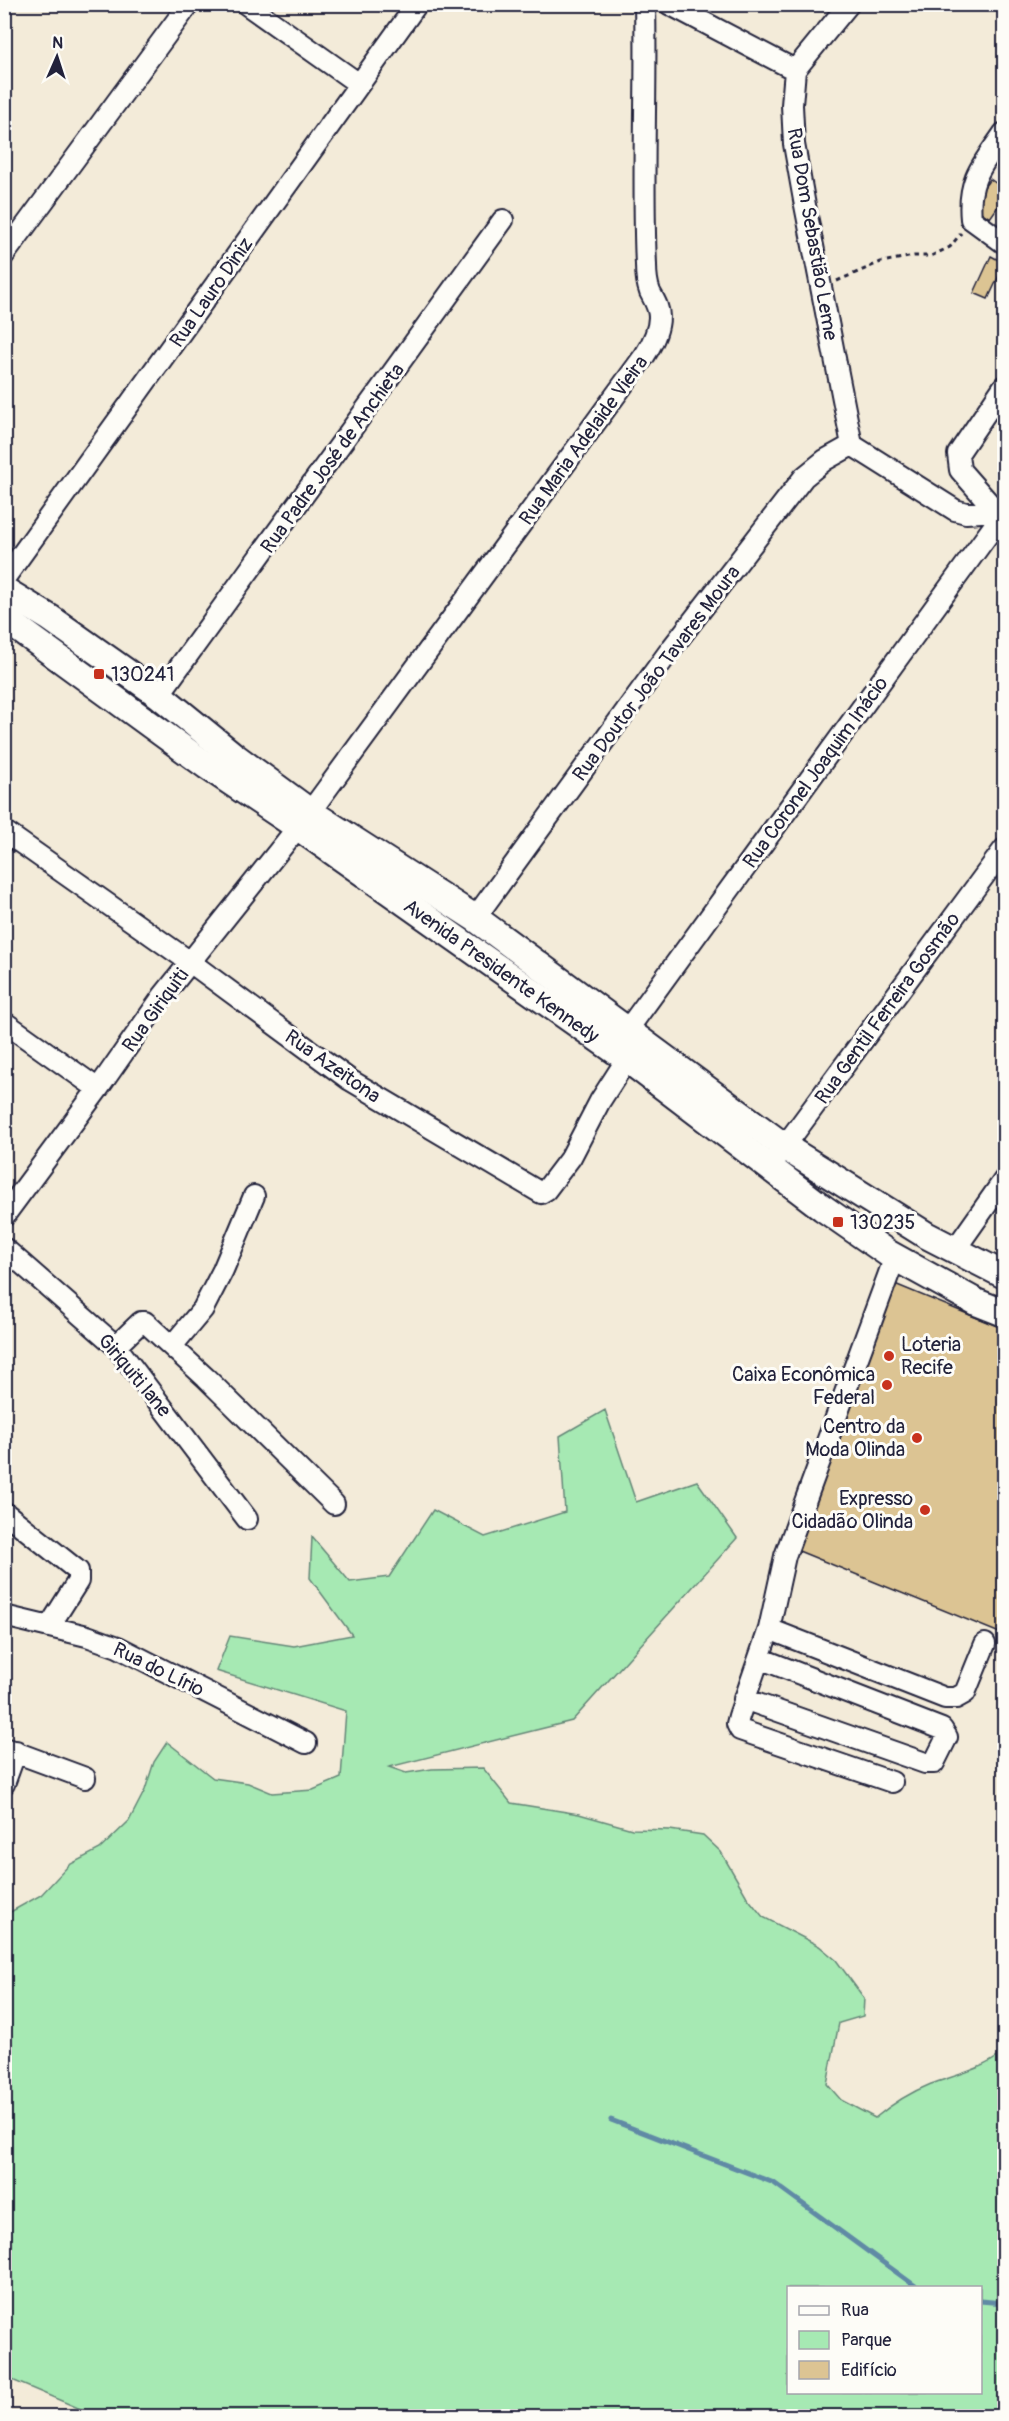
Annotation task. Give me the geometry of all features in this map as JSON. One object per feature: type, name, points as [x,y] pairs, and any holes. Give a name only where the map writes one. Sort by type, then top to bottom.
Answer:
[{"type":"main road","name":"Avenida Presidente Kennedy","points":[[4,590],[50,618],[159,695],[234,756],[304,820],[627,1059],[767,1167],[895,1257],[976,1302],[1005,1313]]},
{"type":"main road","name":"Avenida Presidente Kennedy","points":[[4,618],[207,766],[475,918],[785,1147],[954,1251],[1005,1275]]},
{"type":"street","points":[[4,255],[189,4]]},
{"type":"street","points":[[246,4],[359,84]]},
{"type":"street","name":"Rua Lauro Diniz","points":[[4,579],[417,4]]},
{"type":"street","name":"Rua Maria Adelaide Vieira","points":[[304,820],[645,355],[655,338],[659,317],[649,286],[646,266],[642,177],[645,130],[645,4]]},
{"type":"street","points":[[669,4],[795,70],[849,4]]},
{"type":"street","name":"Rua Dom Sebastião Leme","points":[[795,70],[792,105],[794,144],[852,445]]},
{"type":"street","points":[[1005,133],[977,173],[969,200],[971,219],[1005,243]]},
{"type":"street","name":"Rua Padre José de Anchieta","points":[[159,695],[502,220]]},
{"type":"street","points":[[1001,514],[960,470],[958,454],[1005,386]]},
{"type":"street","points":[[852,445],[955,510],[966,513],[1001,514]]},
{"type":"street","name":"Rua Doutor João Tavares Moura","points":[[475,918],[671,650],[804,477],[825,460],[852,445]]},
{"type":"street","name":"Rua Coronel Joaquim Inácio","points":[[628,1029],[1001,514]]},
{"type":"street","name":"Rua Giriquiti","points":[[11,1201],[98,1089],[163,996],[304,820]]},
{"type":"street","name":"Rua Azeitona","points":[[4,831],[190,962],[350,1080],[538,1192],[546,1190],[571,1157],[600,1101],[627,1059]]},
{"type":"street","name":"Rua Gentil Ferreira Gosmão","points":[[767,1167],[785,1147],[1005,849]]},
{"type":"street","points":[[4,1022],[98,1089]]},
{"type":"street","points":[[954,1251],[1005,1179]]},
{"type":"street","points":[[172,1346],[203,1309],[223,1270],[254,1196]]},
{"type":"street","name":"Giriquiti lane","points":[[4,1248],[116,1346],[247,1519]]},
{"type":"street","points":[[892,1782],[740,1730],[737,1724],[769,1629],[785,1556],[895,1257]]},
{"type":"street","points":[[116,1346],[141,1322],[145,1322],[334,1503]]},
{"type":"street","points":[[4,1512],[78,1571],[78,1581],[49,1627]]},
{"type":"street","name":"Rua do Lírio","points":[[4,1616],[87,1636],[118,1647],[306,1743]]},
{"type":"street","points":[[769,1629],[945,1698],[956,1698],[964,1693],[985,1644]]},
{"type":"street","points":[[744,1699],[925,1763],[934,1763],[947,1737],[942,1729],[759,1658]]},
{"type":"street","points":[[4,1784],[10,1750],[85,1778]]},
{"type":"path","points":[[821,288],[881,262],[914,256],[931,256],[950,247],[971,219]]},
{"type":"green space","points":[[605,1410],[636,1502],[697,1481],[737,1538],[572,1721],[389,1767],[406,1773],[432,1769],[483,1768],[511,1803],[579,1814],[632,1829],[670,1830],[703,1835],[721,1852],[747,1897],[763,1917],[819,1946],[836,1960],[864,1998],[863,2016],[839,2023],[827,2084],[841,2100],[875,2118],[916,2091],[979,2067],[1004,2052],[1004,2416],[97,2416],[5,2377],[5,1915],[41,1895],[69,1865],[100,1849],[129,1821],[145,1790],[154,1762],[167,1742],[213,1778],[248,1783],[272,1793],[313,1790],[341,1778],[346,1711],[216,1671],[230,1636],[294,1646],[352,1635],[310,1578],[312,1537],[350,1582],[389,1577],[433,1510],[485,1537],[565,1512],[560,1436]]},
{"type":"building","points":[[990,179],[1004,189],[1004,198],[990,218],[971,205]]},
{"type":"building","points":[[991,256],[1004,265],[988,299],[974,293]]},
{"type":"building","name":"Centro da Moda Olinda","points":[[890,1282],[1004,1329],[1004,1627],[1002,1634],[789,1547]]},
{"type":"waterway","points":[[611,2120],[774,2183],[915,2286]]},
{"type":"waterway","points":[[982,2301],[1004,2303]]},
{"type":"place","name":"130241","points":[[99,674]]},
{"type":"place","name":"130235","points":[[838,1222]]},
{"type":"place","name":"Loteria Recife","points":[[889,1356]]},
{"type":"place","name":"Caixa Econômica Federal","points":[[887,1385]]},
{"type":"place","name":"Centro da Moda Olinda","points":[[917,1438]]},
{"type":"place","name":"Expresso Cidadão Olinda","points":[[925,1510]]}]
